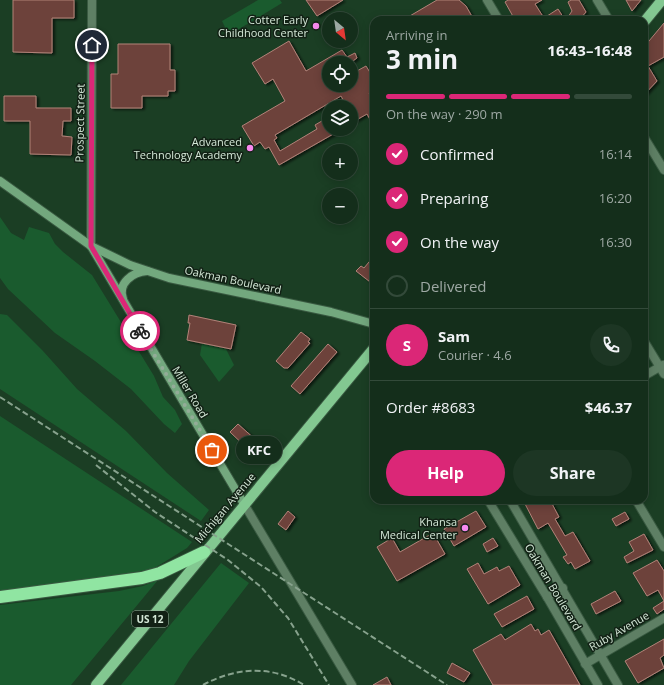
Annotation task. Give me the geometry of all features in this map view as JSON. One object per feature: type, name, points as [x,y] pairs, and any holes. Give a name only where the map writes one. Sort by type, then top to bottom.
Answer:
[{"type":"highway","points":[[0,597],[142,578],[160,573],[204,552]]},
{"type":"main road","points":[[648,17],[662,0]]},
{"type":"main road","name":"Miller Road","points":[[0,181],[91,246],[244,504]]},
{"type":"main road","name":"Oakman Boulevard","points":[[91,246],[130,265],[169,278],[338,314],[370,323]]},
{"type":"main road","points":[[126,306],[121,294],[128,279],[134,274],[149,271]]},
{"type":"main road","name":"Michigan Avenue","points":[[96,685],[204,552],[370,353]]},
{"type":"street","name":"Prospect Street","points":[[91,246],[92,0]]},
{"type":"street","points":[[487,0],[497,16]]},
{"type":"street","points":[[597,0],[607,16]]},
{"type":"street","points":[[648,144],[664,170]]},
{"type":"street","points":[[648,347],[663,369],[648,375]]},
{"type":"street","name":"Miller Road","points":[[244,504],[352,685]]},
{"type":"street","name":"Oakman Boulevard","points":[[490,504],[598,685]]},
{"type":"street","name":"Oakman Boulevard","points":[[512,504],[563,588],[618,685]]},
{"type":"street","points":[[638,504],[664,547]]},
{"type":"street","points":[[547,597],[563,588]]},
{"type":"street","name":"Ruby Avenue","points":[[585,664],[664,618]]},
{"type":"green space","points":[[258,0],[280,0],[282,3],[229,35],[222,21]]},
{"type":"green space","points":[[0,217],[11,233],[24,240],[29,227],[49,233],[55,244],[63,252],[92,275],[154,376],[163,397],[175,410],[182,424],[175,433],[164,424],[131,389],[55,333],[8,289],[0,278]]},
{"type":"green space","points":[[0,314],[7,315],[43,351],[77,389],[126,431],[167,473],[209,510],[201,521],[0,389]]},
{"type":"green space","points":[[202,343],[226,349],[234,365],[219,382],[200,355]]},
{"type":"green space","points":[[0,416],[192,542],[187,548],[153,569],[55,585],[0,591]]},
{"type":"green space","points":[[221,563],[249,583],[189,661],[174,685],[121,685]]},
{"type":"green space","points":[[158,580],[71,685],[0,685],[0,605],[119,591],[143,586]]},
{"type":"building","points":[[13,0],[74,0],[74,18],[52,18],[52,53],[13,52]]},
{"type":"building","name":"Cotter Early Childhood Center","points":[[306,0],[343,0],[322,12],[317,16]]},
{"type":"building","points":[[437,0],[459,0],[466,6],[472,16],[410,16]]},
{"type":"building","points":[[508,0],[542,0],[535,4],[543,16],[513,16],[505,2]]},
{"type":"building","points":[[571,0],[579,0],[586,12],[582,16],[569,16],[572,11],[568,2]]},
{"type":"building","points":[[626,0],[641,0],[632,11]]},
{"type":"building","points":[[558,9],[562,16],[547,16]]},
{"type":"building","points":[[664,23],[664,57],[648,66],[648,42]]},
{"type":"building","name":"Advanced Technology Academy","points":[[289,41],[306,71],[322,62],[322,92],[358,92],[358,70],[366,66],[370,72],[370,120],[367,114],[358,119],[358,100],[343,100],[341,96],[334,100],[322,100],[322,107],[275,135],[277,138],[274,140],[280,151],[317,129],[315,125],[322,121],[322,136],[330,136],[279,165],[269,147],[265,149],[260,142],[254,146],[242,126],[285,101],[273,79],[265,84],[252,63]]},
{"type":"building","points":[[118,44],[170,44],[170,70],[175,70],[175,91],[168,91],[168,96],[142,96],[142,108],[111,108],[111,74],[118,74]]},
{"type":"building","name":"Advanced Technology Academy","points":[[342,50],[346,56],[332,56]]},
{"type":"building","name":"Advanced Technology Academy","points":[[355,53],[356,56],[349,56]]},
{"type":"building","points":[[648,66],[657,81],[648,91]]},
{"type":"building","points":[[4,96],[36,96],[36,108],[71,108],[71,121],[63,121],[62,136],[72,137],[71,155],[30,154],[30,121],[4,121]]},
{"type":"building","points":[[370,261],[370,282],[356,271],[361,266],[364,268]]},
{"type":"building","points":[[189,315],[236,325],[231,349],[187,340],[190,323],[188,323]]},
{"type":"building","points":[[301,332],[310,339],[308,342],[310,343],[288,368],[284,368],[276,361]]},
{"type":"building","points":[[328,344],[337,352],[300,394],[291,386]]},
{"type":"building","points":[[238,424],[257,441],[249,450],[230,432]]},
{"type":"building","points":[[525,504],[552,504],[559,517],[555,519],[565,536],[573,532],[590,561],[575,569],[571,562],[568,564],[563,557],[567,555],[548,523],[538,529]]},
{"type":"building","points":[[288,511],[295,517],[286,530],[278,524]]},
{"type":"building","name":"Khansa Medical Center","points":[[476,511],[486,527],[454,546],[444,529]]},
{"type":"building","points":[[625,512],[629,519],[616,526],[612,519]]},
{"type":"building","points":[[433,533],[445,554],[397,581],[377,547],[392,538],[400,552]]},
{"type":"building","points":[[644,534],[653,550],[627,563],[624,557],[634,551],[629,542]]},
{"type":"building","points":[[493,538],[498,546],[487,552],[483,544]]},
{"type":"building","points":[[657,560],[664,571],[664,601],[658,590],[647,596],[633,573]]},
{"type":"building","points":[[478,563],[484,574],[497,567],[499,571],[509,566],[520,585],[488,604],[467,569]]},
{"type":"building","points":[[615,591],[621,601],[596,614],[591,604]]},
{"type":"building","points":[[527,596],[534,609],[502,627],[494,614]]},
{"type":"building","points":[[664,601],[664,609],[657,614],[653,608]]},
{"type":"building","points":[[531,624],[535,631],[538,629],[541,635],[549,630],[580,685],[493,685],[473,650],[501,634],[505,640]]},
{"type":"building","points":[[664,639],[664,655],[660,658],[664,668],[638,683],[625,661]]},
{"type":"building","points":[[452,663],[470,673],[464,682],[447,673]]},
{"type":"building","points":[[387,677],[391,685],[373,685]]},
{"type":"railway","points":[[0,397],[447,685]]},
{"type":"railway","points":[[96,465],[155,512],[228,560],[261,587],[288,618],[329,685]]},
{"type":"railway","points":[[203,685],[228,675],[254,671],[267,671],[279,674],[304,685]]},
{"type":"way so far","points":[[140,331],[212,450]]},
{"type":"place","name":"Cotter Early Childhood Center","points":[[316,26]]},
{"type":"place","name":"Advanced Technology Academy","points":[[250,148]]},
{"type":"place","name":"KFC","points":[[212,450]]},
{"type":"place","name":"Khansa Medical Center","points":[[465,528]]},
{"type":"route","points":[[92,45],[90,179],[91,246],[140,331]]}]
